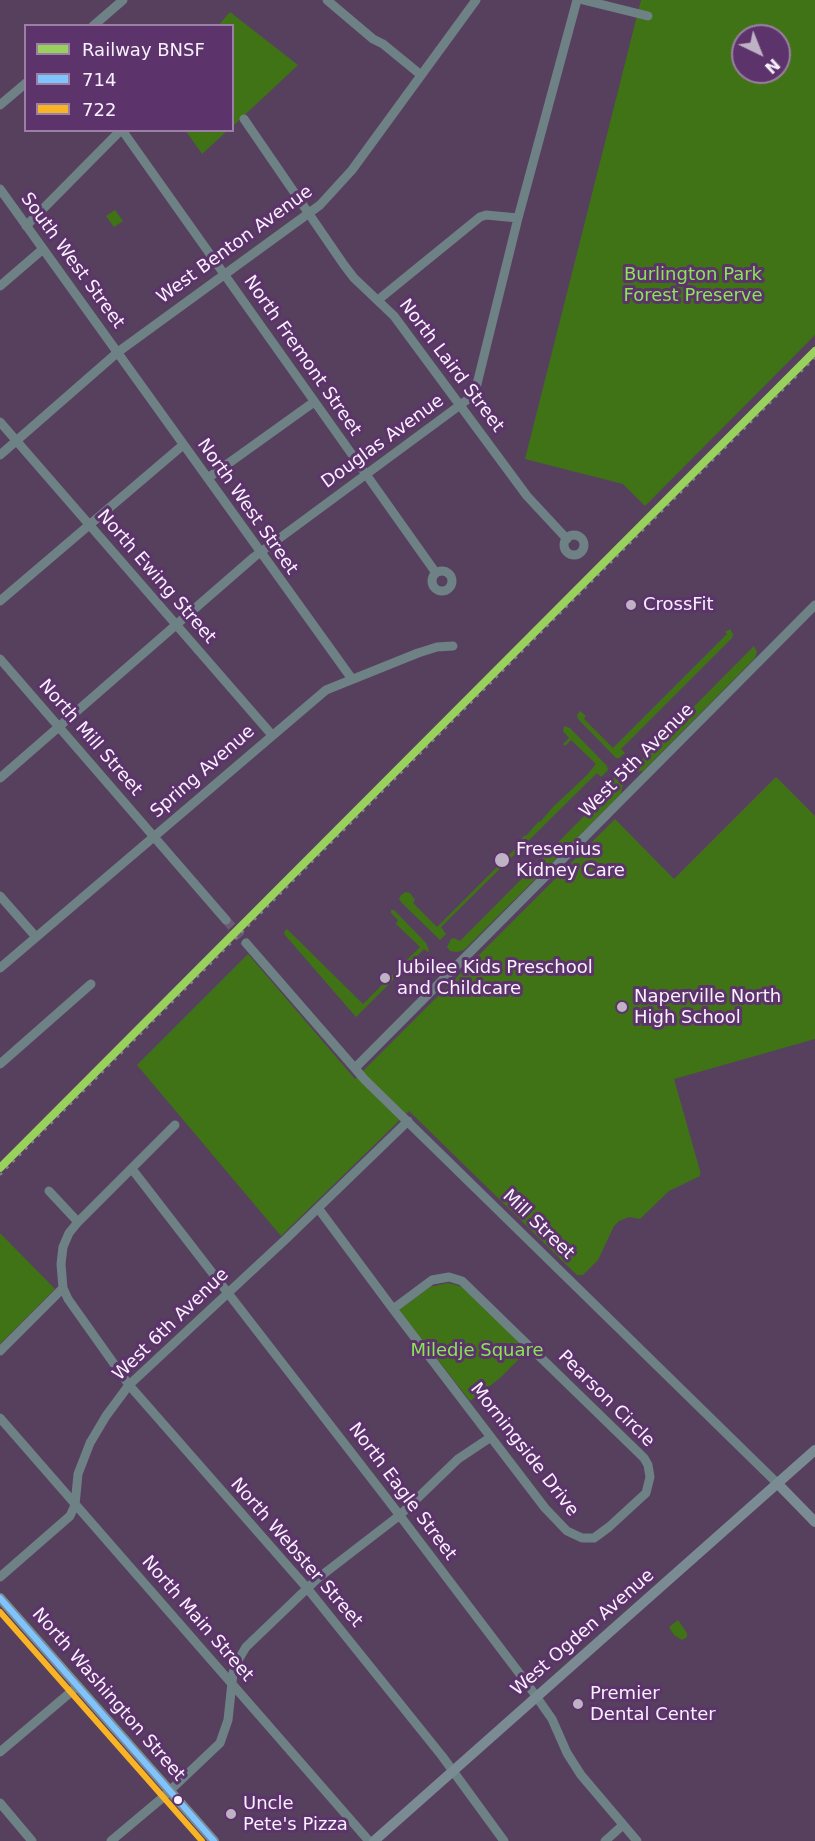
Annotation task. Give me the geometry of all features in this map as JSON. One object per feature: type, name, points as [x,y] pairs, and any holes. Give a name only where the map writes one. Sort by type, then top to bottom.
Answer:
[{"type":"main road","name":"West Ogden Avenue","points":[[374,1841],[815,1450]]},
{"type":"main road","name":"Mill Street","points":[[778,1484],[815,1522]]},
{"type":"main road","name":"North Washington Street","points":[[0,1598],[214,1841]]},
{"type":"street","points":[[95,24],[123,0]]},
{"type":"street","points":[[327,0],[421,75]]},
{"type":"street","name":"West Benton Avenue","points":[[0,455],[118,352],[309,214],[330,195],[352,170],[476,0]]},
{"type":"street","name":"Douglas Avenue","points":[[0,778],[260,553],[471,397],[476,388],[518,218],[577,0]]},
{"type":"street","points":[[583,0],[648,16]]},
{"type":"street","points":[[0,105],[24,85]]},
{"type":"street","name":"North Laird Street","points":[[244,119],[349,272],[409,335],[527,496],[567,538]]},
{"type":"street","points":[[26,226],[119,132]]},
{"type":"street","name":"North Fremont Street","points":[[122,132],[436,573]]},
{"type":"street","name":"South West Street","points":[[0,189],[118,352]]},
{"type":"street","points":[[378,300],[480,217],[518,218]]},
{"type":"street","points":[[0,286],[43,249]]},
{"type":"street","name":"North West Street","points":[[118,352],[352,679]]},
{"type":"street","points":[[208,478],[314,402]]},
{"type":"street","name":"North Ewing Street","points":[[0,422],[272,735]]},
{"type":"street","points":[[0,601],[183,445]]},
{"type":"street","name":"West 5th Avenue","points":[[355,1068],[815,605]]},
{"type":"street","name":"Spring Avenue","points":[[0,968],[326,690],[418,652],[453,646]]},
{"type":"street","name":"North Mill Street","points":[[0,659],[226,920]]},
{"type":"street","points":[[0,896],[36,937]]},
{"type":"street","name":"Mill Street","points":[[246,943],[355,1068],[778,1484]]},
{"type":"street","points":[[0,1064],[91,984]]},
{"type":"street","name":"West 6th Avenue","points":[[75,1505],[76,1482],[90,1443],[129,1385],[408,1121]]},
{"type":"street","points":[[0,1351],[63,1288],[63,1247],[69,1233],[175,1125]]},
{"type":"street","name":"North Eagle Street","points":[[132,1169],[537,1696],[552,1719],[571,1761],[589,1786],[637,1841]]},
{"type":"street","points":[[49,1191],[78,1222]]},
{"type":"street","name":"Morningside Drive","points":[[318,1208],[545,1508],[576,1536]]},
{"type":"street","name":"Pearson Circle","points":[[393,1309],[432,1280],[448,1277],[459,1280],[472,1289],[644,1458],[650,1477],[646,1492],[638,1502],[603,1532],[588,1539],[576,1536]]},
{"type":"street","name":"North Webster Street","points":[[63,1288],[72,1307],[129,1385],[307,1588],[453,1770],[504,1841]]},
{"type":"street","name":"North Main Street","points":[[0,1418],[369,1841]]},
{"type":"street","points":[[111,1841],[220,1743],[228,1720],[234,1667],[246,1647],[307,1588],[400,1515],[458,1459],[491,1437]]},
{"type":"street","points":[[0,1577],[70,1516],[75,1505]]},
{"type":"street","points":[[0,1752],[78,1686]]},
{"type":"street","points":[[0,1803],[32,1841]]},
{"type":"street","points":[[605,1841],[623,1825]]},
{"type":"green space","name":"Burlington Park Forest Preserve","points":[[641,0],[815,0],[815,335],[645,506],[623,484],[525,459]]},
{"type":"green space","points":[[230,12],[298,65],[234,125],[234,24],[220,24]]},
{"type":"green space","points":[[187,132],[226,132],[202,154]]},
{"type":"green space","points":[[115,210],[123,221],[114,227],[106,216]]},
{"type":"green space","points":[[730,629],[733,634],[732,638],[621,749],[625,753],[619,758],[616,758],[578,719],[577,715],[580,711],[586,716],[584,719],[613,748]]},
{"type":"green space","points":[[754,646],[757,652],[755,658],[643,771],[635,772],[627,768],[626,765],[630,759],[637,764]]},
{"type":"green space","points":[[564,726],[570,728],[607,766],[608,770],[601,777],[597,773],[441,927],[446,934],[440,940],[402,903],[399,899],[401,895],[406,892],[410,893],[415,900],[413,903],[437,927],[517,847],[515,845],[587,775],[596,764],[571,740],[565,746],[563,744],[569,738],[563,731]]},
{"type":"green space","points":[[615,777],[621,779],[623,784],[621,794],[464,950],[450,951],[447,947],[451,939],[460,941],[612,788],[610,782]]},
{"type":"green space","name":"Naperville North High School","points":[[776,777],[815,816],[815,1039],[674,1079],[700,1176],[669,1191],[640,1219],[629,1217],[619,1221],[614,1226],[598,1260],[583,1275],[577,1275],[409,1111],[281,1236],[137,1065],[248,954],[355,1079],[615,819],[674,879]]},
{"type":"green space","points":[[391,910],[394,910],[426,943],[429,951],[424,949],[356,1017],[284,932],[287,929],[363,1004],[420,947],[396,924],[398,920]]},
{"type":"green space","points":[[0,1233],[55,1289],[0,1344]]},
{"type":"green space","name":"Miledje Square","points":[[448,1283],[463,1287],[528,1350],[500,1378],[470,1401],[399,1310],[430,1287]]},
{"type":"green space","points":[[678,1620],[687,1633],[687,1637],[682,1640],[674,1635],[669,1627]]},
{"type":"tunnel","points":[[226,920],[246,943]]},
{"type":"railway","points":[[0,1175],[815,358]]},
{"type":"rail line","name":"BNSF","points":[[0,1168],[815,351]]},
{"type":"transit line","name":"714","points":[[0,1598],[214,1841]]},
{"type":"transit line","name":"722","points":[[0,1612],[202,1841]]},
{"type":"place","name":"CrossFit","points":[[631,605]]},
{"type":"place","name":"Fresenius Kidney Care","points":[[502,860]]},
{"type":"place","name":"Jubilee Kids Preschool and Childcare","points":[[385,978]]},
{"type":"place","name":"Naperville North High School","points":[[622,1007]]},
{"type":"place","name":"Premier Dental Center","points":[[578,1704]]},
{"type":"place","name":"Uncle Pete's Pizza","points":[[231,1814]]}]
